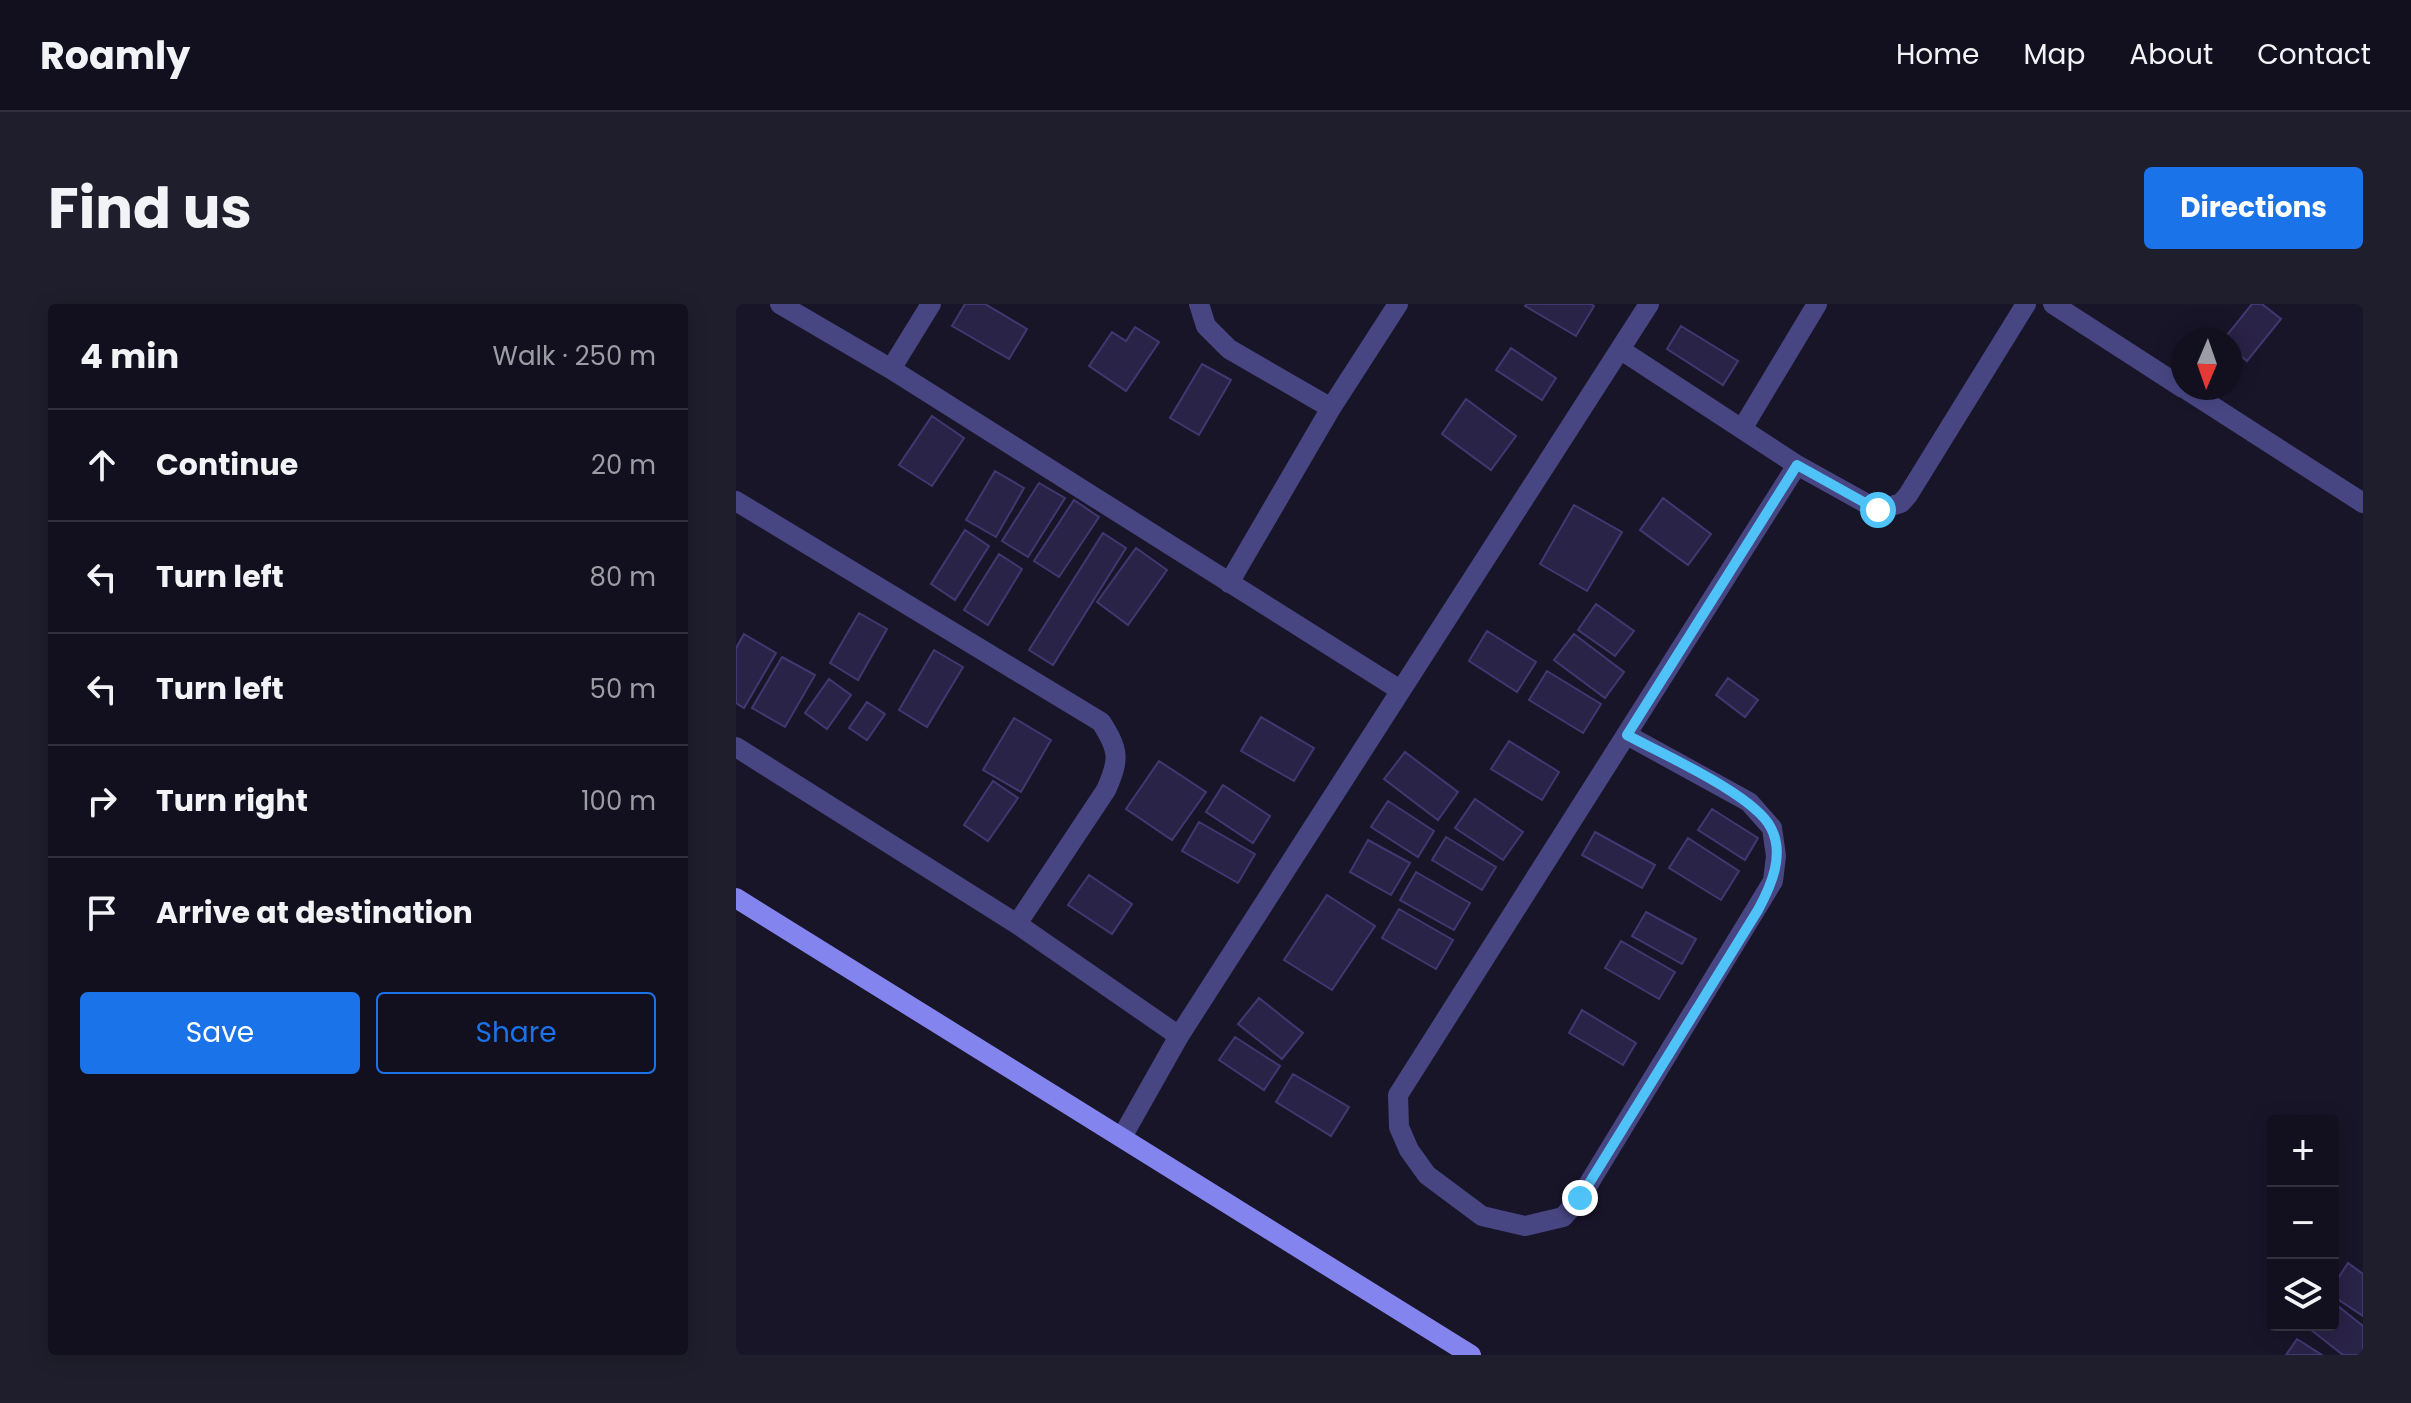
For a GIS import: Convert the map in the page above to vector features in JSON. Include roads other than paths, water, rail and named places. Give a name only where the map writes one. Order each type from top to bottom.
[{"type":"main road","points":[[736,898],[1471,1355]]},
{"type":"street","points":[[780,304],[891,369],[1400,690]]},
{"type":"street","points":[[891,369],[931,304]]},
{"type":"street","points":[[1199,304],[1206,326],[1229,349],[1331,408]]},
{"type":"street","points":[[1229,583],[1331,408],[1398,304]]},
{"type":"street","points":[[1122,1137],[1179,1036],[1649,304]]},
{"type":"street","points":[[1742,429],[1817,304]]},
{"type":"street","points":[[1621,350],[1797,465],[1878,510],[1901,503],[2026,304]]},
{"type":"street","points":[[2053,304],[2171,380]]},
{"type":"street","points":[[2202,400],[2363,503]]},
{"type":"street","points":[[1627,735],[1749,802],[1772,828],[1776,856],[1773,881],[1580,1198],[1563,1217],[1525,1226],[1482,1216],[1427,1175],[1409,1150],[1399,1127],[1398,1095],[1797,465]]},
{"type":"street","points":[[736,501],[1101,722],[1115,743],[1116,766],[1106,790],[1017,924]]},
{"type":"street","points":[[736,747],[1017,924],[1179,1036]]}]
